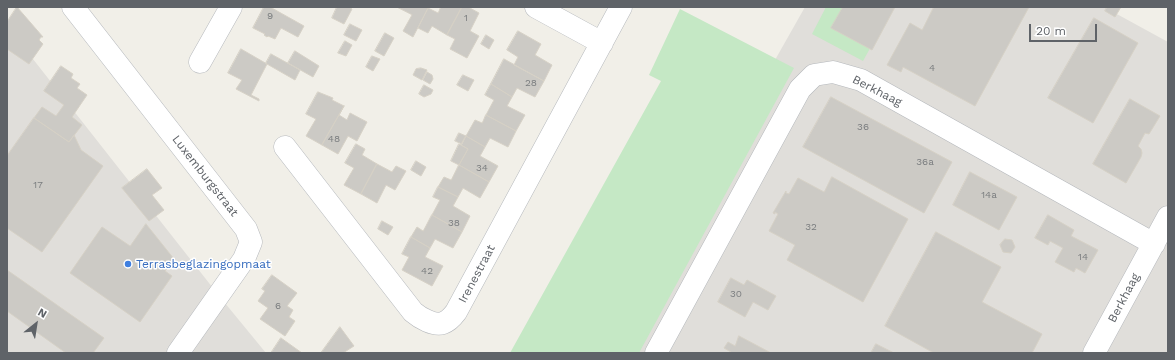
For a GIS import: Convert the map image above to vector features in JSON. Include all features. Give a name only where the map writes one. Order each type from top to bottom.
[{"type":"street","name":"Luxemburgstraat","points":[[73,7],[246,229],[251,242],[244,259],[178,353]]},
{"type":"street","points":[[200,62],[231,7]]},
{"type":"street","points":[[536,7],[602,43]]},
{"type":"street","name":"Irenestraat","points":[[286,147],[413,312],[427,321],[442,324],[456,312],[621,7]]},
{"type":"street","name":"Berkhaag","points":[[656,353],[800,90],[814,75],[833,72],[861,80],[1154,244]]},
{"type":"street","name":"Berkhaag","points":[[1094,353],[1168,217]]},
{"type":"shaded area","points":[[805,7],[1104,7],[1168,42],[1168,353],[609,353]]},
{"type":"shaded area","points":[[7,26],[220,297],[266,353],[7,353]]},
{"type":"green space","points":[[826,7],[893,7],[863,61],[812,34]]},
{"type":"green space","points":[[680,9],[794,68],[639,353],[510,353],[661,81],[649,75]]},
{"type":"building","points":[[17,7],[43,37],[39,40],[43,44],[29,64],[7,49],[7,22]]},
{"type":"building","points":[[264,7],[270,7],[304,26],[298,37],[281,28],[275,39],[268,36],[267,37],[264,35],[265,34],[253,28]]},
{"type":"building","points":[[337,7],[349,7],[352,9],[344,24],[332,18]]},
{"type":"building","points":[[397,7],[428,8],[413,37],[403,31],[412,15]]},
{"type":"building","points":[[441,7],[462,7],[447,35],[432,26],[428,33],[418,28],[428,8],[438,13]]},
{"type":"building","points":[[462,7],[468,7],[479,13],[470,31],[479,36],[467,58],[450,49],[455,39],[447,35]]},
{"type":"building","points":[[843,7],[895,7],[872,50],[831,28]]},
{"type":"building","points":[[934,7],[1029,7],[975,106],[903,67],[901,72],[887,65],[910,23],[922,30]]},
{"type":"building","points":[[1107,7],[1121,7],[1115,17],[1105,11]]},
{"type":"building","points":[[1094,18],[1138,43],[1093,123],[1048,98]]},
{"type":"building","points":[[350,24],[362,30],[356,41],[344,35]]},
{"type":"building","points":[[518,31],[541,44],[535,55],[552,65],[544,81],[514,65],[518,57],[507,50]]},
{"type":"building","points":[[385,33],[394,38],[384,56],[375,51]]},
{"type":"building","points":[[486,35],[494,40],[489,49],[481,44]]},
{"type":"building","points":[[345,41],[352,45],[346,56],[338,53]]},
{"type":"building","points":[[241,49],[267,64],[251,95],[259,99],[259,101],[236,89],[242,80],[228,73]]},
{"type":"building","points":[[295,51],[319,66],[313,77],[288,63]]},
{"type":"building","points":[[271,54],[300,70],[295,80],[266,63]]},
{"type":"building","points":[[372,56],[380,59],[373,71],[366,67]]},
{"type":"building","points":[[504,59],[544,81],[535,97],[517,88],[512,97],[491,84]]},
{"type":"building","points":[[61,66],[73,74],[71,78],[80,84],[77,88],[87,95],[72,117],[82,125],[69,142],[34,118],[42,107],[56,116],[64,105],[44,91]]},
{"type":"building","points":[[421,68],[427,70],[422,80],[413,75],[416,69]]},
{"type":"building","points":[[427,72],[432,75],[433,79],[430,84],[423,80]]},
{"type":"building","points":[[463,75],[474,80],[468,91],[457,85]]},
{"type":"building","points":[[491,84],[512,97],[507,106],[525,115],[516,131],[486,115],[494,100],[485,95]]},
{"type":"building","points":[[424,85],[433,90],[431,94],[424,97],[419,94]]},
{"type":"building","points":[[318,92],[333,98],[332,100],[344,106],[322,145],[306,136],[316,119],[306,114]]},
{"type":"building","points":[[831,97],[952,162],[924,213],[803,147]]},
{"type":"building","points":[[1130,99],[1160,116],[1149,134],[1145,133],[1138,146],[1141,149],[1141,157],[1126,183],[1093,164]]},
{"type":"building","points":[[344,106],[339,115],[347,120],[350,113],[367,122],[357,141],[348,136],[338,154],[322,145]]},
{"type":"building","points":[[486,115],[516,131],[508,147],[490,138],[485,147],[466,136],[475,120],[482,123]]},
{"type":"building","points":[[34,118],[69,142],[74,135],[81,150],[103,166],[42,252],[7,228],[7,156]]},
{"type":"building","points":[[459,133],[466,136],[462,144],[455,141]]},
{"type":"building","points":[[466,136],[485,147],[480,156],[498,166],[489,182],[459,165],[468,149],[461,145]]},
{"type":"building","points":[[356,144],[365,149],[362,155],[377,164],[361,194],[344,185],[354,168],[345,163]]},
{"type":"building","points":[[459,144],[468,149],[459,165],[451,161]]},
{"type":"building","points":[[416,161],[426,167],[421,176],[411,170]]},
{"type":"building","points":[[377,164],[392,172],[396,166],[406,171],[395,190],[386,185],[377,203],[361,194]]},
{"type":"building","points":[[459,165],[489,182],[480,198],[463,188],[458,197],[438,187],[444,177],[451,180]]},
{"type":"building","points":[[147,169],[162,188],[152,195],[164,210],[149,221],[122,188]]},
{"type":"building","points":[[970,172],[1017,197],[999,230],[953,205]]},
{"type":"building","points":[[832,177],[908,219],[863,302],[787,260],[795,245],[769,231],[778,214],[775,212],[775,214],[773,213],[786,191],[786,193],[789,194],[798,178],[824,192]]},
{"type":"building","points":[[438,187],[458,197],[453,206],[470,216],[462,232],[432,215],[440,200],[433,197]]},
{"type":"building","points":[[432,215],[462,232],[453,248],[435,239],[430,248],[411,237],[417,227],[423,231]]},
{"type":"building","points":[[1048,215],[1074,230],[1071,236],[1098,250],[1085,273],[1076,268],[1074,272],[1055,262],[1063,248],[1050,241],[1048,245],[1035,238]]},
{"type":"building","points":[[382,221],[393,227],[388,235],[378,229]]},
{"type":"building","points":[[146,224],[174,259],[165,271],[172,276],[140,322],[70,273],[102,227],[130,246]]},
{"type":"building","points":[[936,232],[1001,267],[982,302],[1042,334],[1032,353],[934,353],[885,326]]},
{"type":"building","points":[[411,237],[430,248],[425,257],[443,266],[432,286],[402,270],[409,257],[402,254]]},
{"type":"building","points":[[1005,239],[1012,240],[1015,247],[1011,253],[1003,252],[1000,245]]},
{"type":"building","points":[[7,270],[104,338],[93,353],[66,353],[7,311]]},
{"type":"building","points":[[272,275],[297,293],[287,306],[293,310],[289,317],[295,321],[285,336],[260,319],[268,308],[258,301],[265,291],[262,289]]},
{"type":"building","points":[[731,278],[744,285],[747,280],[776,296],[768,310],[753,302],[745,317],[718,302]]},
{"type":"building","points":[[340,327],[354,346],[343,353],[321,353]]},
{"type":"building","points":[[739,336],[771,353],[731,353],[724,348],[728,342],[735,346]]},
{"type":"building","points":[[281,338],[302,353],[271,353]]},
{"type":"building","points":[[876,344],[894,353],[871,353]]},
{"type":"place","name":"Terrasbeglazingopmaat","points":[[128,264]]}]
